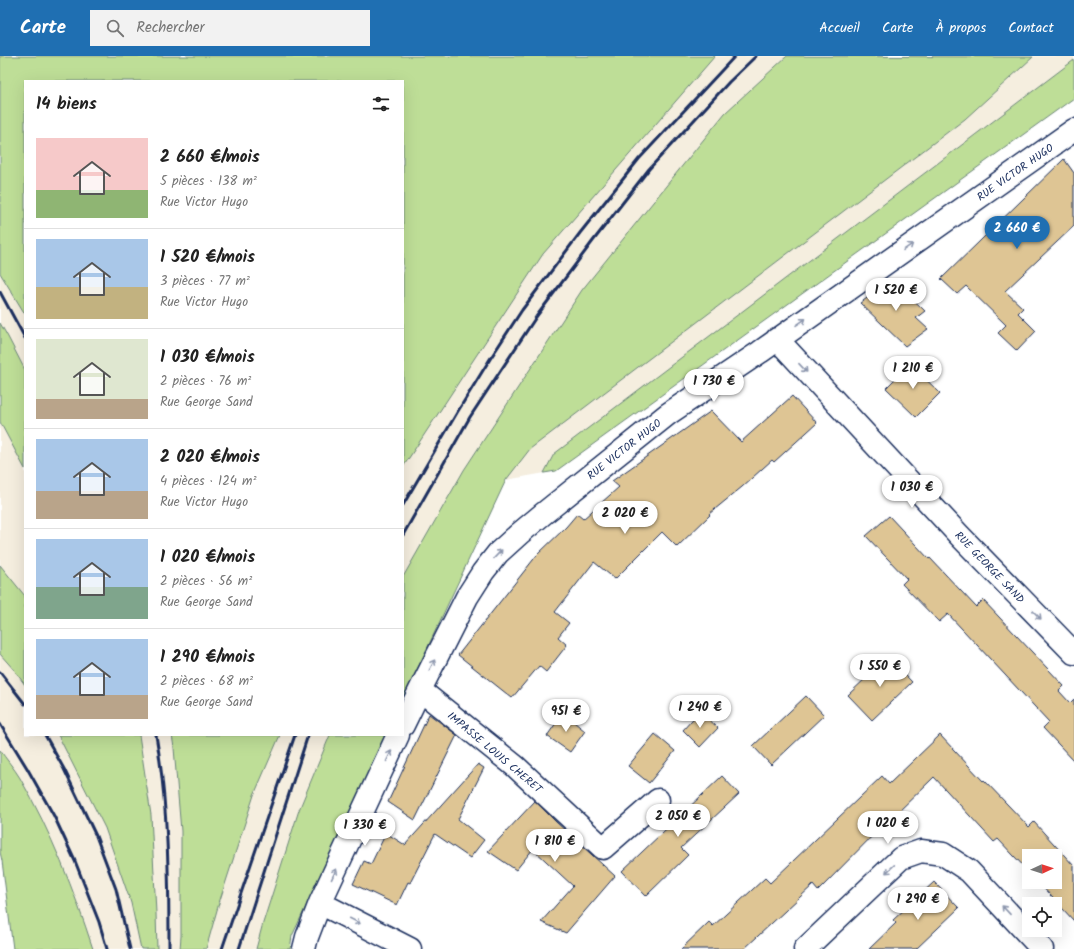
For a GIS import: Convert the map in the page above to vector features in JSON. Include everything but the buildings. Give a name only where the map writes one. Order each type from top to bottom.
[{"type":"street","name":"RUE VICTOR HUGO","points":[[404,723],[467,597],[482,572],[498,553],[519,534],[668,414],[1074,130]]},
{"type":"street","name":"RUE GEORGE SAND","points":[[777,339],[960,536],[1074,653]]},
{"type":"street","name":"IMPASSE LOUIS CHERET","points":[[420,690],[515,766],[603,848],[658,800]]},
{"type":"street","points":[[304,949],[320,903],[398,736]]},
{"type":"street","points":[[805,949],[901,858],[920,851],[943,854],[969,871],[1042,949]]},
{"type":"street","points":[[320,903],[410,949]]},
{"type":"shaded area","points":[[0,56],[1074,56],[1074,98],[556,471],[506,480],[404,698],[404,80],[24,80],[24,736],[387,736],[292,936],[290,949],[13,949],[0,852]]},
{"type":"green space","points":[[0,56],[715,56],[543,254],[404,465],[404,80],[24,80],[24,312],[0,273]]},
{"type":"green space","points":[[787,56],[1033,57],[965,119],[530,449],[506,480],[404,698],[404,575],[464,470],[582,290],[725,113]]},
{"type":"green space","points":[[1074,60],[1074,98],[556,471],[544,473],[554,454]]},
{"type":"green space","points":[[0,323],[24,368],[24,467],[0,422]]},
{"type":"green space","points":[[0,565],[24,595],[24,684],[0,654]]},
{"type":"green space","points":[[59,736],[139,736],[151,815],[157,949],[141,949],[131,903],[105,828]]},
{"type":"green space","points":[[172,736],[280,736],[254,795],[219,903],[206,949],[180,949],[181,831]]},
{"type":"green space","points":[[330,736],[387,736],[292,936],[290,949],[256,949],[263,923],[299,810]]},
{"type":"green space","points":[[0,750],[20,778],[52,840],[70,883],[93,949],[13,949],[0,852]]},
{"type":"railway","points":[[404,503],[458,411],[522,310],[580,233],[639,159],[735,56]]},
{"type":"railway","points":[[404,533],[470,417],[536,317],[649,169],[729,82],[756,56]]},
{"type":"railway","points":[[0,292],[24,336]]},
{"type":"railway","points":[[0,672],[24,703]]},
{"type":"railway","points":[[0,724],[54,816],[75,861],[99,922],[107,949]]},
{"type":"railway","points":[[46,736],[64,769],[96,836],[116,889],[130,949]]},
{"type":"railway","points":[[156,736],[165,815],[168,869],[169,949]]},
{"type":"railway","points":[[222,949],[295,736]]},
{"type":"railway","points":[[239,949],[308,736]]}]
